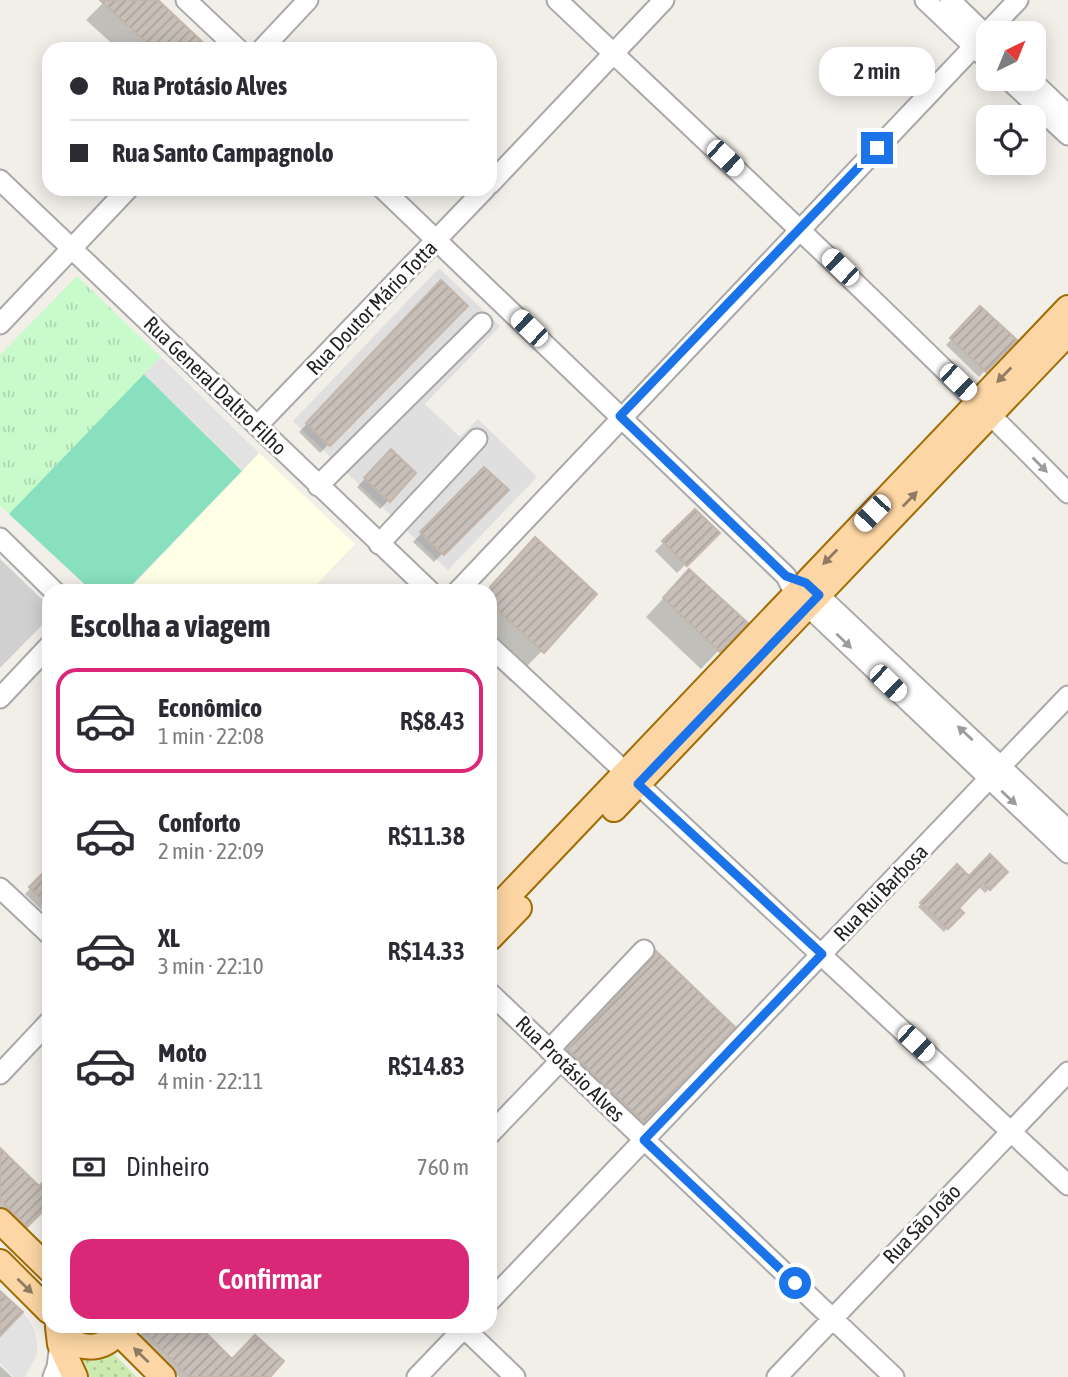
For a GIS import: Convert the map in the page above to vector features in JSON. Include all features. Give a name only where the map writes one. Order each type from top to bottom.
[{"type":"main road","points":[[985,408],[1068,308]]},
{"type":"main road","points":[[497,930],[803,591],[985,408],[1068,333]]},
{"type":"main road","points":[[497,908],[632,778]]},
{"type":"main road","points":[[0,1221],[42,1262]]},
{"type":"main road","points":[[0,1262],[42,1304]]},
{"type":"main road","points":[[59,1333],[75,1377]]},
{"type":"main road","points":[[60,1333],[69,1341],[88,1348],[107,1343],[116,1333]]},
{"type":"main road","points":[[123,1333],[163,1377]]},
{"type":"street","points":[[186,0],[231,42]]},
{"type":"street","points":[[269,42],[308,0]]},
{"type":"street","points":[[557,0],[800,229],[985,408],[1068,493]]},
{"type":"street","points":[[497,177],[664,0]]},
{"type":"street","points":[[925,0],[976,36]]},
{"type":"street","points":[[950,0],[976,32]]},
{"type":"street","points":[[999,21],[1018,0]]},
{"type":"street","points":[[464,584],[620,416],[976,46]]},
{"type":"street","points":[[1023,91],[1068,128]]},
{"type":"street","points":[[1039,91],[1068,128]]},
{"type":"street","name":"Rua General Daltro Filho","points":[[0,180],[422,584]]},
{"type":"street","points":[[0,324],[121,196]]},
{"type":"street","points":[[390,196],[995,773],[1068,853]]},
{"type":"street","name":"Rua Doutor Mário Totta","points":[[257,426],[479,196]]},
{"type":"street","points":[[318,486],[482,323]]},
{"type":"street","points":[[379,544],[477,439]]},
{"type":"street","points":[[0,538],[47,584]]},
{"type":"street","points":[[0,698],[42,653]]},
{"type":"street","points":[[497,653],[1068,1185]]},
{"type":"street","name":"Rua Rui Barbosa","points":[[497,1294],[1068,696]]},
{"type":"street","points":[[995,773],[1068,830]]},
{"type":"street","points":[[0,888],[42,927]]},
{"type":"street","points":[[497,1126],[645,950]]},
{"type":"street","name":"Rua Protásio Alves","points":[[497,1000],[894,1377]]},
{"type":"street","points":[[0,1074],[42,1029]]},
{"type":"street","name":"Rua São João","points":[[776,1377],[1068,1072]]},
{"type":"street","points":[[53,1377],[57,1367],[59,1333]]},
{"type":"street","points":[[417,1377],[458,1333]]},
{"type":"street","points":[[470,1333],[515,1377]]},
{"type":"shaded area","points":[[439,268],[500,326],[425,404],[460,437],[478,419],[537,477],[448,570],[293,421]]},
{"type":"shaded area","points":[[161,357],[259,453],[242,471],[144,374]]},
{"type":"shaded area","points":[[259,453],[355,544],[317,584],[135,584]]},
{"type":"shaded area","points":[[0,559],[42,599],[42,625],[0,668]]},
{"type":"shaded area","points":[[23,1312],[34,1329],[37,1354],[25,1377],[14,1377],[0,1363],[0,1336]]},
{"type":"green space","points":[[77,276],[161,357],[9,514],[0,505],[0,355]]},
{"type":"green space","points":[[144,374],[242,471],[133,584],[84,584],[9,514]]},
{"type":"green space","points":[[113,1353],[137,1377],[85,1377],[74,1356],[92,1361]]},
{"type":"building","points":[[100,0],[158,0],[203,42],[145,42]]},
{"type":"building","points":[[441,280],[468,306],[330,446],[306,423]]},
{"type":"building","points":[[980,306],[1017,340],[986,372],[950,338]]},
{"type":"building","points":[[391,449],[416,473],[390,502],[364,478]]},
{"type":"building","points":[[484,467],[509,490],[444,555],[420,532]]},
{"type":"building","points":[[695,509],[720,533],[687,566],[662,541]]},
{"type":"building","points":[[535,537],[597,594],[544,653],[497,609],[497,584],[493,584]]},
{"type":"building","points":[[689,569],[748,623],[720,652],[663,598]]},
{"type":"building","points":[[990,854],[1008,872],[990,890],[983,883],[959,908],[964,913],[948,929],[920,903],[957,864],[969,876]]},
{"type":"building","points":[[42,874],[42,899],[29,887]]},
{"type":"building","points":[[656,951],[735,1027],[644,1122],[567,1049],[653,958]]},
{"type":"building","points":[[0,1148],[39,1186],[42,1183],[42,1212],[27,1227],[0,1200]]},
{"type":"building","points":[[0,1291],[23,1312],[0,1336]]},
{"type":"building","points":[[145,1333],[206,1333],[232,1359],[255,1335],[284,1361],[270,1377],[189,1377]]},
{"type":"route","points":[[795,1283],[644,1140],[822,954],[638,784],[819,595],[806,583],[786,576],[620,416],[877,148]]}]
